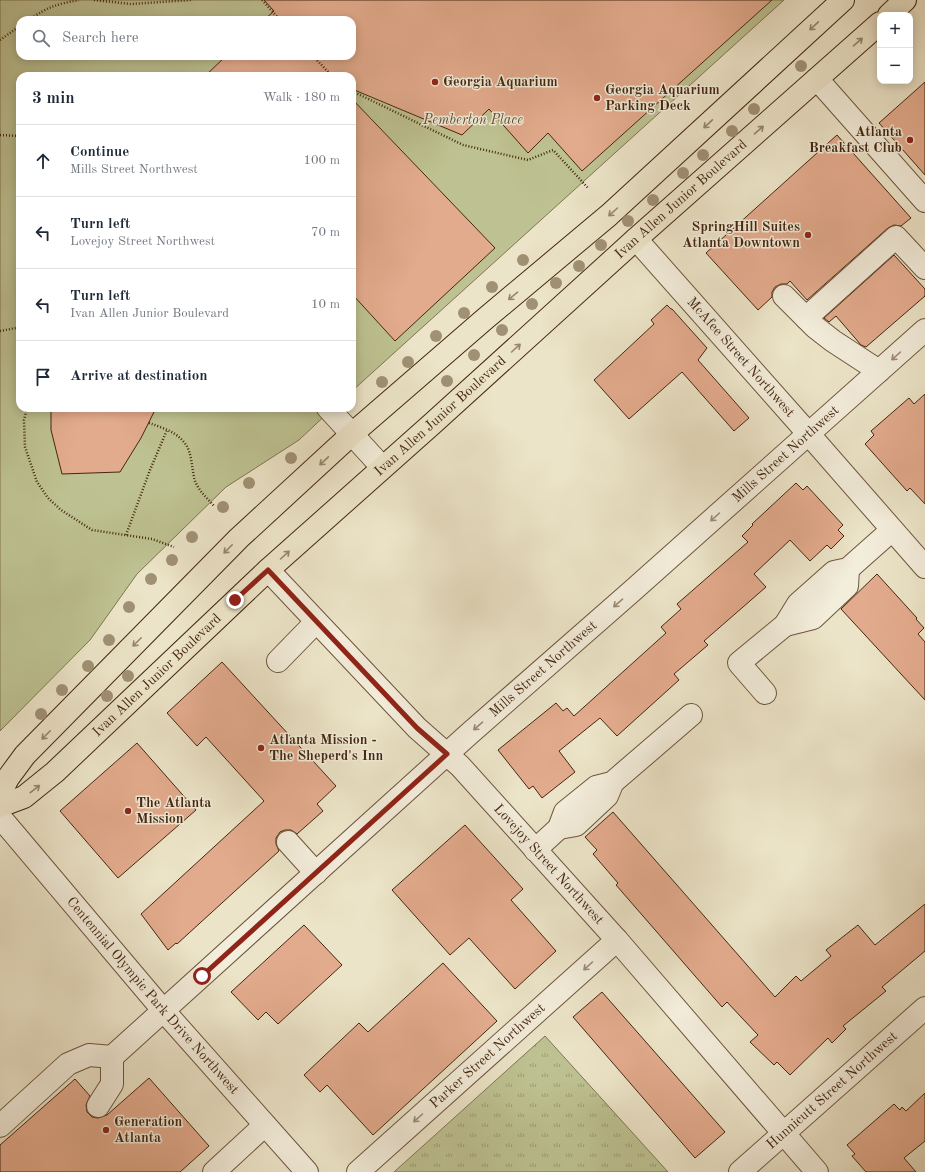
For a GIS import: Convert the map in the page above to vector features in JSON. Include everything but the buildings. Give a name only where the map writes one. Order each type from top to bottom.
[{"type":"main road","points":[[0,793],[8,778],[31,750],[239,538],[352,434],[486,318],[609,215],[843,0]]},
{"type":"main road","points":[[892,12],[905,0]]},
{"type":"main road","name":"Ivan Allen Junior Boulevard","points":[[0,806],[24,797],[56,772],[268,570],[432,424],[636,238],[877,26]]},
{"type":"street","points":[[817,79],[925,200]]},
{"type":"street","points":[[806,318],[896,237],[925,268]]},
{"type":"street","name":"McAfee Street Northwest","points":[[636,238],[925,567]]},
{"type":"street","points":[[784,296],[806,318],[833,341],[879,371]]},
{"type":"street","name":"Mills Street Northwest","points":[[112,1057],[447,754],[925,330]]},
{"type":"street","points":[[332,412],[382,467]]},
{"type":"street","points":[[765,693],[740,663],[785,625],[798,604],[834,572],[848,569],[892,530]]},
{"type":"street","name":"Lovejoy Street Northwest","points":[[268,570],[417,728],[460,766],[617,940],[817,1172]]},
{"type":"street","points":[[278,661],[316,622]]},
{"type":"street","points":[[536,850],[559,828],[565,812],[596,787],[612,783],[691,715]]},
{"type":"street","name":"Centennial Olympic Park Drive Northwest","points":[[0,818],[163,1010],[307,1172]]},
{"type":"street","points":[[288,842],[316,873]]},
{"type":"street","name":"Parker Street Northwest","points":[[358,1172],[617,940]]},
{"type":"street","name":"Hunnicutt Street Northwest","points":[[740,1172],[782,1133],[925,1008]]},
{"type":"street","points":[[0,1126],[68,1064],[89,1055],[112,1057],[112,1084],[98,1106]]},
{"type":"street","points":[[214,1172],[265,1124]]},
{"type":"path","points":[[34,16],[44,9],[62,3],[79,0]]},
{"type":"path","points":[[94,0],[131,4],[191,0]]},
{"type":"path","points":[[262,0],[276,16]]},
{"type":"path","points":[[0,40],[16,29]]},
{"type":"path","points":[[317,60],[328,72]]},
{"type":"path","points":[[356,93],[463,145],[528,160],[553,150],[588,188]]},
{"type":"path","points":[[0,135],[16,136]]},
{"type":"path","points":[[0,330],[16,328]]},
{"type":"path","points":[[26,412],[24,420],[25,447],[37,482],[48,498],[61,510],[92,530],[152,539],[174,547]]},
{"type":"path","points":[[149,423],[167,430],[183,440],[189,451],[193,473],[199,489],[214,506]]},
{"type":"path","points":[[126,535],[150,470],[167,430]]},
{"type":"green space","name":"Pemberton Place","points":[[0,0],[784,0],[356,387],[356,72],[16,72],[16,412],[329,412],[299,440],[226,487],[137,574],[90,640],[0,731]]},
{"type":"green space","points":[[545,1036],[668,1172],[394,1172]]},
{"type":"place","name":"Georgia Aquarium","points":[[435,82]]},
{"type":"place","name":"Georgia Aquarium Parking Deck","points":[[597,98]]},
{"type":"place","name":"Atlanta Breakfast Club","points":[[910,140]]},
{"type":"place","name":"SpringHill Suites Atlanta Downtown","points":[[808,235]]},
{"type":"place","name":"Atlanta Mission - The Sheperd's Inn","points":[[261,748]]},
{"type":"place","name":"The Atlanta Mission","points":[[128,811]]},
{"type":"place","name":"Generation Atlanta","points":[[106,1130]]},
{"type":"route","points":[[202,976],[447,754],[417,728],[268,570],[235,600]]}]
